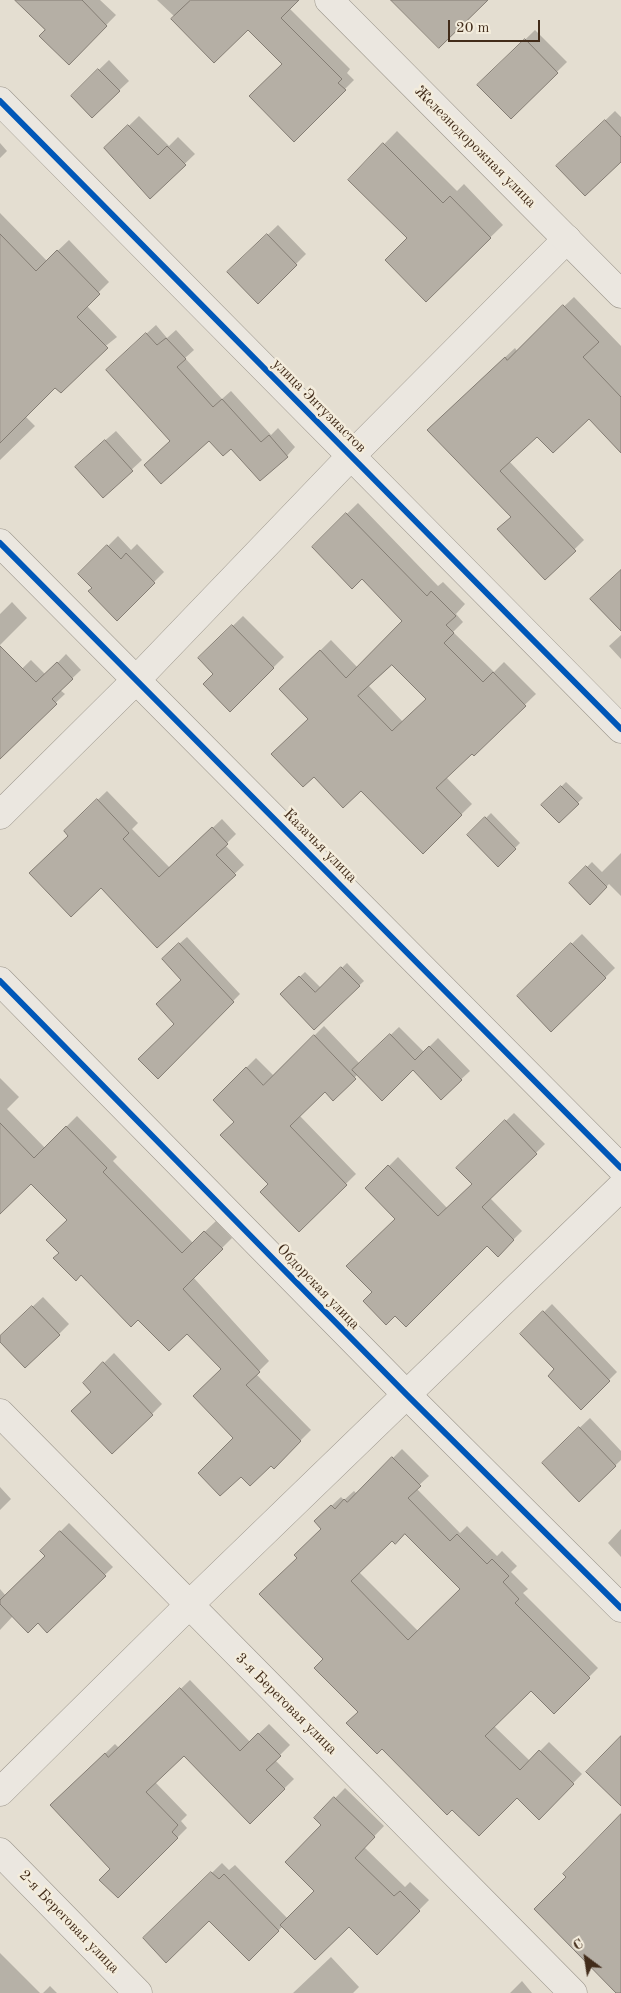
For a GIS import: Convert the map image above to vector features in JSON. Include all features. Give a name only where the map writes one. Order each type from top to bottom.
[{"type":"street","name":"Железнодорожная улица","points":[[329,0],[621,294]]},
{"type":"street","name":"улица Энтузиастов","points":[[0,100],[621,729]]},
{"type":"street","points":[[0,814],[137,679],[351,456],[566,239]]},
{"type":"street","name":"Казачья улица","points":[[0,543],[621,1168]]},
{"type":"street","name":"Обдорская улица","points":[[0,981],[407,1395],[621,1608]]},
{"type":"street","points":[[0,1792],[188,1606],[621,1187]]},
{"type":"street","name":"3-я Береговая улица","points":[[0,1413],[188,1606],[573,1993]]},
{"type":"street","name":"2-я Береговая улица","points":[[0,1852],[138,1993]]},
{"type":"building","points":[[15,0],[82,0],[107,26],[69,65],[39,36],[45,30]]},
{"type":"building","points":[[191,0],[299,0],[281,18],[342,79],[338,83],[346,90],[294,142],[249,96],[282,64],[248,30],[214,63],[171,19]]},
{"type":"building","points":[[391,0],[488,0],[439,48]]},
{"type":"building","points":[[525,39],[558,73],[511,119],[477,85]]},
{"type":"building","points":[[98,69],[120,91],[92,118],[71,96]]},
{"type":"building","points":[[605,120],[621,137],[621,162],[585,196],[556,166]]},
{"type":"building","points":[[128,125],[158,155],[167,146],[186,165],[150,199],[104,148]]},
{"type":"building","points":[[383,143],[443,203],[450,196],[491,238],[426,302],[385,260],[407,238],[348,180]]},
{"type":"building","points":[[0,234],[36,271],[57,250],[100,294],[77,317],[108,348],[61,393],[55,388],[0,443]]},
{"type":"building","points":[[267,234],[297,265],[258,304],[227,272]]},
{"type":"building","points":[[563,305],[599,342],[583,357],[621,397],[621,453],[589,419],[553,453],[537,437],[500,471],[576,551],[545,580],[497,529],[511,517],[427,430],[505,357],[507,360]]},
{"type":"building","points":[[146,333],[157,345],[166,338],[186,359],[177,367],[213,407],[222,399],[261,442],[269,435],[288,457],[260,481],[231,449],[223,456],[209,441],[161,484],[144,465],[170,441],[106,370]]},
{"type":"building","points":[[105,440],[133,471],[103,498],[75,467]]},
{"type":"building","points":[[346,513],[427,596],[431,591],[456,616],[446,625],[454,633],[444,643],[483,682],[493,672],[526,706],[474,756],[472,754],[436,788],[462,815],[423,854],[361,791],[343,808],[314,777],[303,787],[271,754],[308,719],[279,689],[320,650],[346,678],[402,621],[362,579],[352,589],[312,547]],"holes":[[[392,665],[426,699],[392,731],[358,696]]]},
{"type":"building","points":[[107,545],[121,559],[126,553],[155,583],[117,621],[88,591],[92,588],[78,574]]},
{"type":"building","points":[[621,570],[621,631],[590,599]]},
{"type":"building","points":[[232,625],[274,668],[230,712],[203,684],[213,674],[198,658]]},
{"type":"building","points":[[0,646],[36,682],[57,662],[73,679],[52,699],[57,704],[0,759]]},
{"type":"building","points":[[561,786],[579,804],[559,823],[541,805]]},
{"type":"building","points":[[97,799],[129,833],[123,839],[159,877],[212,827],[228,844],[216,855],[236,875],[157,948],[101,888],[71,917],[29,873],[68,836],[64,831]]},
{"type":"building","points":[[485,817],[516,849],[498,867],[467,835]]},
{"type":"building","points":[[586,866],[607,887],[590,905],[569,883]]},
{"type":"building","points":[[179,943],[234,1002],[158,1079],[138,1059],[174,1024],[156,1004],[181,980],[162,959]]},
{"type":"building","points":[[571,943],[606,978],[551,1032],[517,996]]},
{"type":"building","points":[[341,967],[360,986],[314,1030],[280,994],[299,976],[315,992]]},
{"type":"building","points":[[390,1034],[415,1060],[429,1046],[462,1080],[441,1100],[413,1070],[382,1101],[352,1070]]},
{"type":"building","points":[[314,1035],[356,1079],[333,1101],[325,1092],[290,1126],[347,1185],[299,1232],[260,1192],[268,1184],[220,1135],[234,1122],[213,1100],[246,1067],[263,1085]]},
{"type":"building","points":[[505,1120],[537,1154],[482,1207],[514,1240],[498,1257],[487,1246],[406,1327],[395,1316],[386,1325],[363,1301],[372,1292],[346,1266],[395,1219],[365,1188],[388,1165],[438,1216],[472,1184],[456,1168]]},
{"type":"building","points":[[0,1123],[34,1158],[66,1126],[107,1168],[103,1172],[182,1253],[204,1231],[223,1249],[183,1289],[260,1372],[246,1385],[301,1441],[274,1469],[271,1466],[250,1486],[241,1477],[220,1496],[198,1473],[233,1438],[193,1396],[221,1369],[187,1334],[169,1351],[138,1320],[131,1327],[81,1275],[76,1281],[53,1258],[59,1253],[46,1240],[67,1220],[31,1184],[0,1214]]},
{"type":"building","points":[[32,1306],[60,1335],[25,1368],[0,1342],[0,1336]]},
{"type":"building","points":[[543,1311],[610,1381],[581,1410],[548,1376],[554,1369],[520,1334]]},
{"type":"building","points":[[103,1362],[153,1415],[112,1454],[71,1411],[91,1392],[83,1383]]},
{"type":"building","points":[[579,1427],[616,1466],[579,1502],[542,1463]]},
{"type":"building","points":[[392,1457],[421,1486],[408,1498],[450,1541],[457,1534],[487,1564],[492,1559],[509,1576],[503,1582],[519,1599],[515,1603],[590,1678],[554,1714],[531,1691],[485,1736],[520,1770],[539,1750],[574,1784],[539,1820],[517,1798],[479,1836],[452,1810],[447,1815],[382,1749],[377,1754],[346,1723],[358,1712],[314,1668],[323,1659],[259,1594],[297,1558],[294,1555],[321,1529],[314,1521],[331,1505],[335,1509],[344,1499],[347,1502]],"holes":[[[405,1534],[460,1589],[408,1640],[351,1581],[392,1541],[395,1544]]]},
{"type":"building","points":[[60,1531],[106,1576],[47,1633],[38,1623],[28,1633],[0,1604],[0,1600],[45,1556],[40,1551]]},
{"type":"building","points":[[180,1688],[240,1751],[258,1733],[281,1756],[266,1770],[285,1789],[250,1824],[184,1756],[146,1792],[178,1825],[172,1832],[178,1838],[118,1898],[99,1880],[110,1869],[50,1805],[105,1753],[108,1757]]},
{"type":"building","points":[[621,1736],[621,1806],[586,1772]]},
{"type":"building","points":[[334,1797],[375,1837],[355,1858],[394,1896],[400,1891],[420,1911],[377,1955],[349,1927],[315,1960],[280,1925],[314,1891],[285,1862],[321,1825],[314,1818]]},
{"type":"building","points":[[621,1814],[621,1993],[616,1993],[534,1909],[566,1877],[563,1874]]},
{"type":"building","points":[[211,1872],[219,1879],[224,1874],[279,1931],[249,1961],[209,1921],[166,1963],[143,1938]]},
{"type":"cycle path","points":[[0,101],[621,729]]},
{"type":"cycle path","points":[[0,543],[621,1168]]},
{"type":"cycle path","points":[[0,981],[407,1395],[621,1608]]}]
